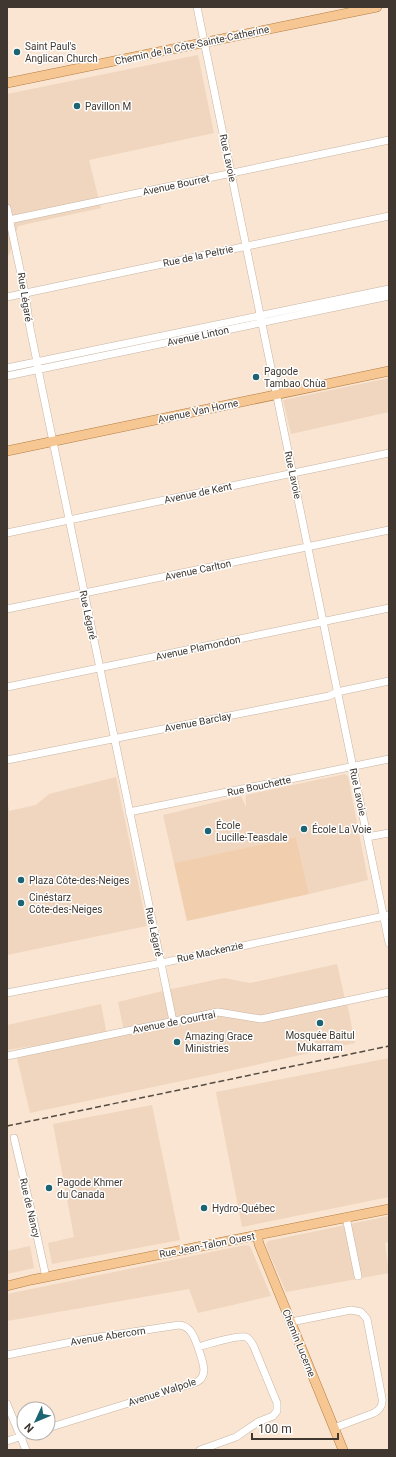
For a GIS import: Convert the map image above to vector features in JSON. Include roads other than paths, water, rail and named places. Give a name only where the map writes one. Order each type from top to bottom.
[{"type":"main road","name":"Chemin de la Côte-Sainte-Catherine","points":[[7,83],[377,7]]},
{"type":"main road","name":"Avenue Van Horne","points":[[7,451],[389,371]]},
{"type":"main road","name":"Rue Jean-Talon Ouest","points":[[7,1286],[389,1209]]},
{"type":"main road","name":"Chemin Lucerne","points":[[256,1235],[343,1450]]},
{"type":"main road","name":"Rue Jean-Talon Ouest","points":[[7,1282],[26,1281]]},
{"type":"street","name":"Rue Lavoie","points":[[197,7],[352,766],[386,916],[389,943]]},
{"type":"street","name":"Avenue Bourret","points":[[10,220],[389,140]]},
{"type":"street","name":"Rue Légaré","points":[[7,208],[25,293],[38,370],[113,738],[173,1021]]},
{"type":"street","name":"Rue de la Peltrie","points":[[7,297],[389,216]]},
{"type":"street","name":"Avenue Linton","points":[[7,376],[389,289]]},
{"type":"street","name":"Avenue Linton","points":[[7,368],[389,296]]},
{"type":"street","name":"Avenue de Kent","points":[[7,533],[389,453]]},
{"type":"street","name":"Avenue Carlton","points":[[7,609],[389,530]]},
{"type":"street","name":"Avenue Plamondon","points":[[7,687],[389,608]]},
{"type":"street","name":"Avenue Barclay","points":[[7,760],[330,696],[337,692],[389,681]]},
{"type":"street","name":"Rue Bouchette","points":[[129,812],[389,758]]},
{"type":"street","points":[[367,837],[389,832]]},
{"type":"street","name":"Rue Mackenzie","points":[[7,993],[386,916]]},
{"type":"street","name":"Avenue de Courtrai","points":[[7,1056],[218,1012],[260,1019],[389,992]]},
{"type":"street","name":"Rue de Nancy","points":[[14,1138],[46,1277]]},
{"type":"street","points":[[346,1217],[358,1276]]},
{"type":"street","points":[[291,1322],[352,1310],[362,1312],[367,1318],[382,1404],[374,1413],[334,1428]]},
{"type":"street","name":"Avenue Abercorn","points":[[7,1355],[86,1339],[179,1325],[185,1326],[190,1330],[198,1347]]},
{"type":"street","points":[[198,1347],[240,1337],[249,1339],[254,1347],[277,1404],[276,1413],[270,1417],[258,1422],[236,1437],[200,1450]]},
{"type":"street","name":"Avenue Walpole","points":[[56,1425],[200,1380],[204,1374],[204,1370],[198,1347]]},
{"type":"street","points":[[7,1404],[16,1427]]},
{"type":"railway","points":[[7,1126],[389,1046]]},
{"type":"place","name":"Saint Paul's Anglican Church","points":[[17,52]]},
{"type":"place","name":"Pavillon M","points":[[77,106]]},
{"type":"place","name":"Pagode Tambao Chùa","points":[[256,377]]},
{"type":"place","name":"École La Voie","points":[[304,829]]},
{"type":"place","name":"École Lucille-Teasdale","points":[[208,831]]},
{"type":"place","name":"Plaza Côte-des-Neiges","points":[[21,880]]},
{"type":"place","name":"Cinéstarz Côte-des-Neiges","points":[[21,903]]},
{"type":"place","name":"Mosquée Baitul Mukarram","points":[[320,1023]]},
{"type":"place","name":"Amazing Grace Ministries","points":[[177,1042]]},
{"type":"place","name":"Pagode Khmer du Canada","points":[[49,1188]]},
{"type":"place","name":"Hydro-Québec","points":[[204,1208]]}]
